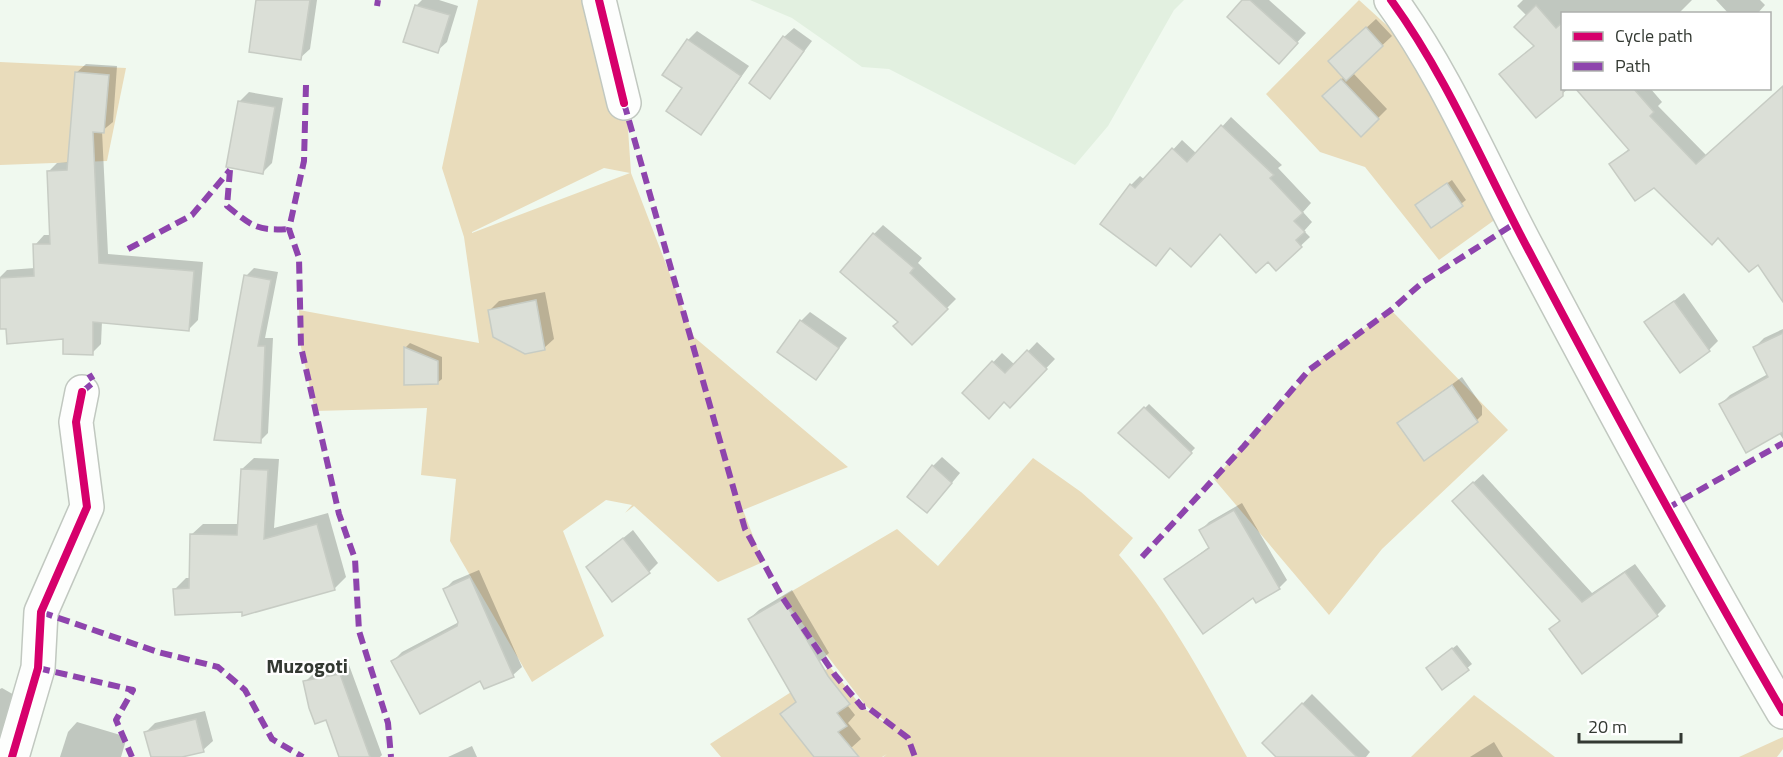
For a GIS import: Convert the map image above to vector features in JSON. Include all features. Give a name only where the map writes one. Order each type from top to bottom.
[{"type":"street","points":[[599,0],[624,102]]},
{"type":"street","points":[[1391,0],[1443,82],[1514,224],[1666,509],[1783,712]]},
{"type":"street","points":[[12,757],[38,669],[41,612],[87,507],[76,422],[82,392]]},
{"type":"shaded area","points":[[478,0],[606,0],[625,85],[631,173],[694,337],[848,467],[743,510],[763,562],[718,582],[634,506],[625,513],[632,505],[606,500],[563,531],[604,636],[532,682],[450,541],[456,479],[421,475],[427,408],[315,411],[301,347],[299,310],[479,343],[464,237],[442,168]],"holes":[[[604,168],[630,173],[472,233]]]},
{"type":"shaded area","points":[[750,0],[1184,0],[1174,10],[1108,126],[1075,165],[889,69],[862,67],[792,18]]},
{"type":"shaded area","points":[[1359,0],[1426,61],[1500,216],[1439,260],[1365,167],[1320,152],[1266,94]]},
{"type":"shaded area","points":[[0,62],[126,68],[107,161],[0,165]]},
{"type":"shaded area","points":[[1391,310],[1508,430],[1382,549],[1329,615],[1214,479],[1322,359]]},
{"type":"shaded area","points":[[1033,458],[1081,492],[1133,538],[1119,555],[1156,602],[1172,627],[1204,678],[1247,757],[883,757],[887,754],[882,757],[721,757],[710,744],[830,667],[862,707],[896,730],[866,706],[782,597],[897,529],[938,566]]},
{"type":"shaded area","points":[[1474,695],[1555,757],[1411,757]]},
{"type":"shaded area","points":[[1783,737],[1783,749],[1777,757],[1739,757]]},
{"type":"building","points":[[256,0],[310,0],[301,60],[249,52]]},
{"type":"building","points":[[1242,0],[1250,0],[1298,43],[1279,64],[1227,17]]},
{"type":"building","points":[[415,5],[450,15],[438,53],[403,42]]},
{"type":"building","points":[[1536,5],[1556,28],[1561,24],[1561,90],[1563,90],[1563,96],[1536,118],[1499,74],[1534,46],[1514,27]]},
{"type":"building","points":[[1366,27],[1383,46],[1346,81],[1328,61]]},
{"type":"building","points":[[783,36],[804,51],[770,99],[749,83]]},
{"type":"building","points":[[687,39],[741,76],[701,135],[666,111],[682,88],[662,75]]},
{"type":"building","points":[[75,72],[109,75],[104,133],[93,132],[99,263],[194,271],[189,331],[93,322],[93,355],[63,354],[63,339],[7,344],[6,329],[0,329],[0,278],[34,276],[33,244],[50,244],[47,171],[67,170]]},
{"type":"building","points":[[1341,79],[1379,119],[1361,137],[1322,96]]},
{"type":"building","points":[[1783,86],[1783,302],[1758,265],[1749,272],[1718,238],[1712,245],[1654,188],[1635,201],[1609,164],[1629,150],[1577,90],[1635,90],[1654,112],[1650,116],[1696,164]]},
{"type":"building","points":[[238,101],[275,107],[263,174],[226,167]]},
{"type":"building","points":[[1221,125],[1274,175],[1270,178],[1303,213],[1294,221],[1305,232],[1296,240],[1302,247],[1276,271],[1268,262],[1256,273],[1220,234],[1191,267],[1170,248],[1156,266],[1100,224],[1130,184],[1135,188],[1172,148],[1187,162]]},
{"type":"building","points":[[1447,183],[1463,206],[1431,228],[1415,205]]},
{"type":"building","points":[[873,233],[914,268],[910,273],[948,309],[912,345],[893,326],[898,322],[840,272]]},
{"type":"building","points":[[244,275],[271,280],[258,346],[265,346],[261,443],[214,440]]},
{"type":"building","points":[[536,300],[545,350],[525,354],[493,337],[488,310]]},
{"type":"building","points":[[1674,301],[1710,351],[1680,373],[1644,322]]},
{"type":"building","points":[[800,320],[839,348],[816,380],[777,352]]},
{"type":"building","points":[[1783,333],[1783,432],[1746,453],[1719,404],[1768,377],[1753,347]]},
{"type":"building","points":[[404,347],[438,361],[438,384],[404,385]]},
{"type":"building","points":[[1027,350],[1047,369],[1010,408],[1004,402],[989,419],[962,393],[992,361],[1005,373]]},
{"type":"building","points":[[1452,385],[1478,422],[1424,461],[1397,423]]},
{"type":"building","points":[[1144,407],[1192,453],[1169,478],[1118,433]]},
{"type":"building","points":[[932,465],[952,483],[927,513],[907,497]]},
{"type":"building","points":[[241,469],[268,470],[264,539],[317,524],[335,590],[242,616],[242,612],[175,615],[173,589],[189,588],[190,534],[237,535]]},
{"type":"building","points":[[1473,482],[1582,602],[1625,572],[1658,616],[1582,674],[1549,629],[1560,621],[1452,501]]},
{"type":"building","points":[[1234,510],[1280,589],[1256,603],[1253,598],[1203,634],[1164,579],[1209,548],[1199,530]]},
{"type":"building","points":[[623,538],[650,573],[612,602],[586,567]]},
{"type":"building","points":[[470,577],[514,677],[484,689],[480,681],[420,714],[391,661],[457,626],[458,622],[443,589]]},
{"type":"building","points":[[783,599],[828,676],[850,704],[837,713],[847,726],[838,732],[859,757],[814,757],[780,714],[796,702],[748,619]]},
{"type":"building","points":[[1452,648],[1469,670],[1442,690],[1426,668]]},
{"type":"building","points":[[340,674],[370,757],[339,757],[326,720],[315,724],[309,708],[303,681]]},
{"type":"building","points":[[1302,703],[1357,757],[1276,757],[1262,743]]},
{"type":"building","points":[[196,719],[204,752],[182,757],[151,757],[144,732]]},
{"type":"marked path","points":[[377,6],[378,0]]},
{"type":"marked path","points":[[306,85],[304,161],[289,229],[299,258],[301,347],[339,514],[355,559],[359,631],[388,723],[391,757]]},
{"type":"marked path","points":[[624,103],[745,529],[782,597],[835,675],[862,707],[866,706],[908,738],[915,757]]},
{"type":"marked path","points":[[230,170],[227,206],[255,226],[289,229]]},
{"type":"marked path","points":[[128,249],[192,215],[230,170]]},
{"type":"marked path","points":[[1142,557],[1244,446],[1309,370],[1391,310],[1423,282],[1514,224]]},
{"type":"marked path","points":[[82,392],[94,382],[89,374]]},
{"type":"marked path","points":[[1666,509],[1783,443]]},
{"type":"marked path","points":[[41,612],[158,652],[218,667],[245,690],[272,739],[303,757]]},
{"type":"marked path","points":[[38,668],[133,690],[116,720],[132,757]]},
{"type":"cycle path","points":[[599,0],[624,103]]},
{"type":"cycle path","points":[[1391,0],[1430,60],[1622,425],[1783,712]]},
{"type":"cycle path","points":[[12,757],[38,668],[41,612],[87,507],[76,422],[82,392]]},
{"type":"district","name":"Muzogoti","points":[[307,666]]}]
